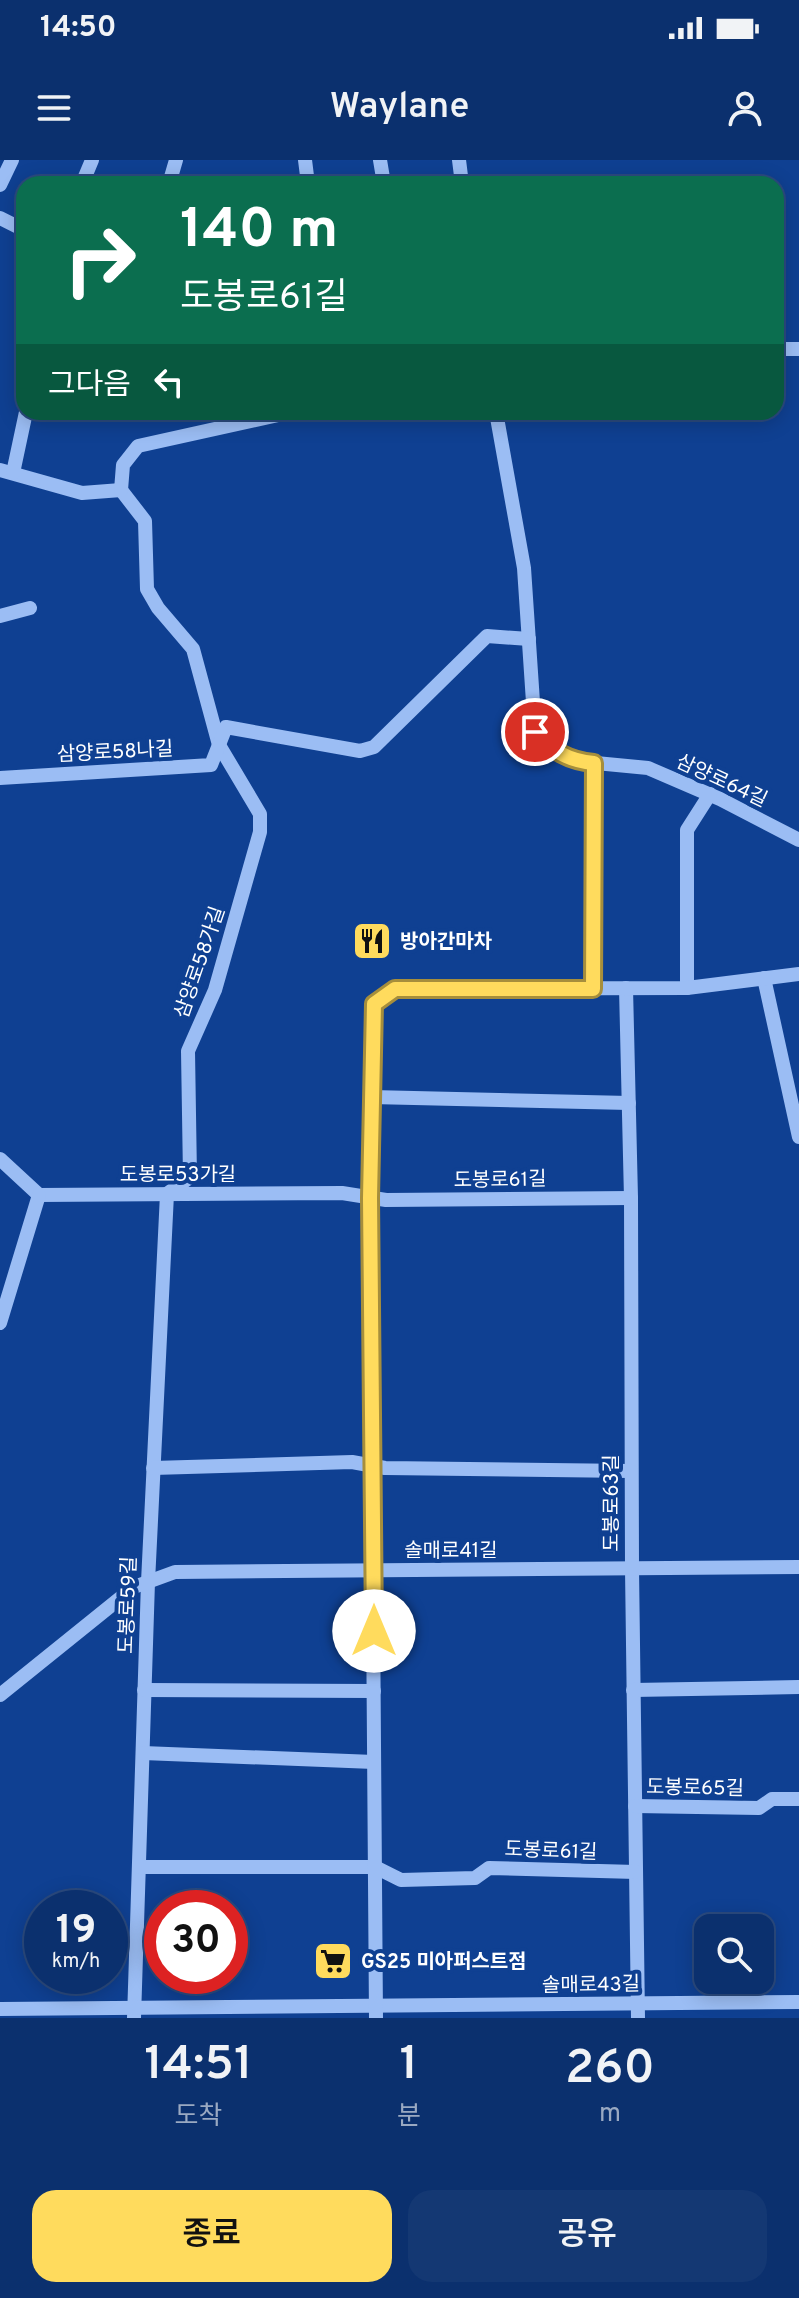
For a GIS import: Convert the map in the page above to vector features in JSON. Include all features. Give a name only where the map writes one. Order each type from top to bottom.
[{"type":"street","points":[[0,185],[12,160]]},
{"type":"street","points":[[23,420],[6,472],[82,493],[121,490],[123,465],[138,446],[244,420]]},
{"type":"street","name":"삼양로64길","points":[[497,420],[524,568],[535,732],[548,746],[575,761],[648,768],[710,794],[799,840]]},
{"type":"street","name":"삼양로58가길","points":[[121,490],[145,521],[147,589],[158,608],[193,649],[219,745],[260,814],[260,832],[215,990],[188,1051],[190,1177],[167,1194]]},
{"type":"street","points":[[0,616],[30,608]]},
{"type":"street","points":[[219,745],[226,727],[360,751],[374,747],[487,636],[529,639]]},
{"type":"street","name":"삼양로58나길","points":[[0,778],[211,765],[219,745]]},
{"type":"street","points":[[593,989],[594,763]]},
{"type":"street","points":[[687,988],[687,830],[710,794]]},
{"type":"street","points":[[376,2012],[370,1198],[374,1004],[395,989],[687,988],[799,974]]},
{"type":"street","points":[[764,978],[799,1137]]},
{"type":"street","name":"도봉로63길","points":[[626,988],[631,1198],[638,2011]]},
{"type":"street","points":[[371,1097],[629,1103]]},
{"type":"street","points":[[0,1159],[39,1195],[0,1323]]},
{"type":"street","name":"도봉로53가길","points":[[39,1195],[342,1193],[370,1198]]},
{"type":"street","name":"도봉로59길","points":[[134,2013],[148,1582],[167,1194]]},
{"type":"street","name":"도봉로61길","points":[[370,1198],[631,1198]]},
{"type":"street","points":[[153,1468],[352,1462],[373,1466],[631,1471]]},
{"type":"street","name":"솔매로41길","points":[[0,1695],[134,1587],[175,1572],[799,1567]]},
{"type":"street","points":[[633,1690],[799,1687]]},
{"type":"street","points":[[144,1690],[374,1691]]},
{"type":"street","points":[[143,1753],[374,1762]]},
{"type":"street","name":"도봉로65길","points":[[635,1806],[759,1808],[772,1799],[799,1799]]},
{"type":"street","name":"도봉로61길","points":[[139,1867],[375,1867],[401,1880],[475,1878],[489,1868],[636,1872]]},
{"type":"street","name":"솔매로43길","points":[[0,2009],[134,2013],[638,2011],[799,2002]]},
{"type":"place","name":"방아간마차","points":[[372,941]]},
{"type":"place","name":"GS25 미아퍼스트점","points":[[333,1961]]},
{"type":"route","points":[[374,1631],[370,1198],[374,1004],[395,989],[593,989],[594,763],[575,761],[548,746],[535,732]]}]
